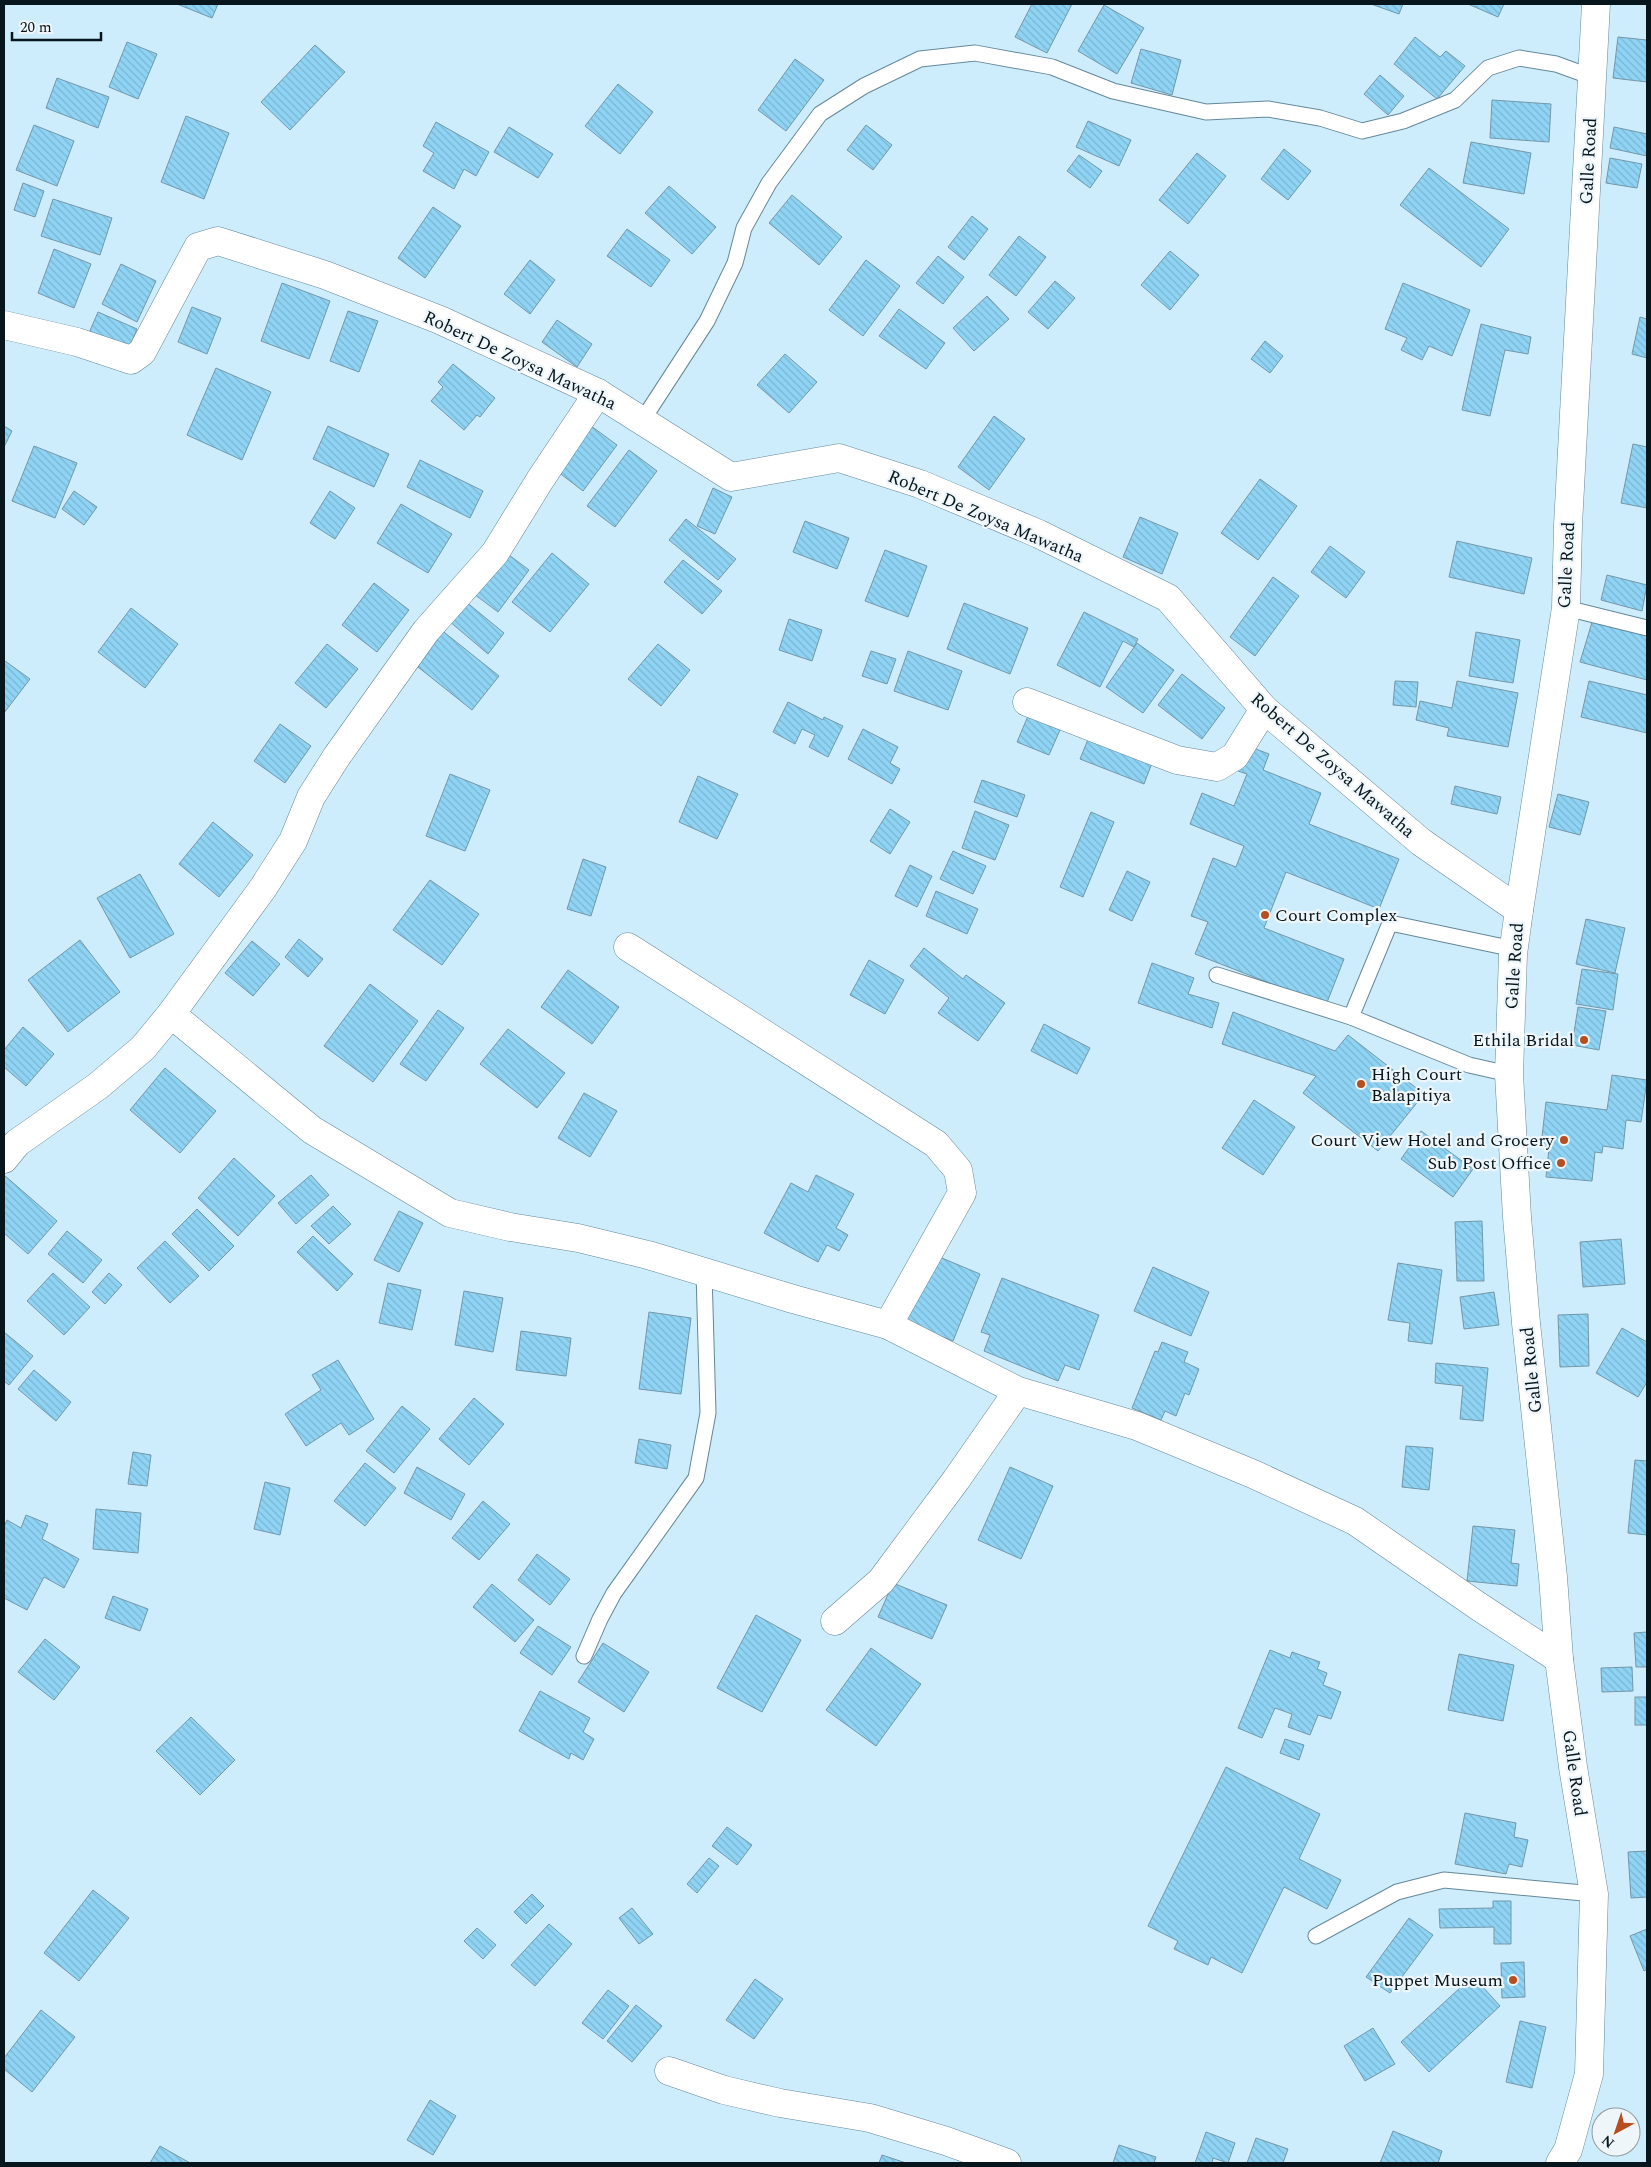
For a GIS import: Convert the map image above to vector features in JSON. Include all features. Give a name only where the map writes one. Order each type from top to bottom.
[{"type":"main road","name":"Galle Road","points":[[1560,2163],[1568,2150],[1589,2074],[1594,1894],[1573,1767],[1559,1659],[1553,1576],[1526,1323],[1509,1074],[1514,949],[1518,910],[1566,608],[1568,525],[1596,4]]},
{"type":"main road","name":"Robert De Zoysa Mawatha","points":[[4,325],[77,342],[131,360],[142,352],[198,247],[218,241],[325,274],[423,313],[598,393],[731,477],[839,458],[920,484],[1039,534],[1168,598],[1264,709],[1421,842],[1518,910]]},
{"type":"main road","points":[[4,1159],[17,1143],[98,1086],[143,1048],[171,1014],[263,888],[293,841],[311,797],[347,741],[426,631],[495,553],[540,480],[598,393]]},
{"type":"main road","points":[[1027,702],[1177,760],[1217,767],[1234,756],[1264,709]]},
{"type":"main road","points":[[628,947],[936,1144],[958,1170],[962,1193],[888,1325]]},
{"type":"main road","points":[[171,1014],[312,1130],[450,1212],[648,1254],[704,1273],[888,1325],[1018,1391],[1137,1426],[1253,1474],[1355,1521],[1559,1659]]},
{"type":"main road","points":[[835,1621],[881,1581],[956,1480],[1018,1391]]},
{"type":"main road","points":[[669,2071],[724,2090],[780,2103],[870,2118],[946,2140],[1007,2163]]},
{"type":"lane","points":[[642,421],[707,321],[735,263],[744,228],[769,183],[820,114],[864,86],[920,59],[975,53],[1052,68],[1113,92],[1206,112],[1268,109],[1320,118],[1362,131],[1403,121],[1455,100],[1488,68],[1519,58],[1556,64],[1592,76]]},
{"type":"lane","points":[[1566,608],[1647,628]]},
{"type":"lane","points":[[1351,1017],[1390,923],[1514,949]]},
{"type":"lane","points":[[1217,974],[1351,1017],[1469,1065],[1509,1074]]},
{"type":"lane","points":[[584,1656],[600,1618],[614,1593],[696,1478],[708,1414],[704,1273]]},
{"type":"lane","points":[[1316,1936],[1397,1892],[1444,1880],[1594,1894]]},
{"type":"building","points":[[177,4],[218,4],[212,18]]},
{"type":"building","points":[[1032,4],[1072,4],[1047,53],[1015,37]]},
{"type":"building","points":[[1371,4],[1403,4],[1399,14]]},
{"type":"building","points":[[1468,4],[1504,4],[1498,17]]},
{"type":"building","points":[[1104,5],[1144,28],[1117,74],[1078,51]]},
{"type":"building","points":[[1415,37],[1440,57],[1446,51],[1465,66],[1437,99],[1394,64]]},
{"type":"building","points":[[1618,37],[1647,40],[1647,82],[1613,78]]},
{"type":"building","points":[[127,42],[157,54],[138,99],[109,87]]},
{"type":"building","points":[[315,45],[345,72],[290,130],[261,102]]},
{"type":"building","points":[[1141,49],[1181,60],[1172,95],[1131,83]]},
{"type":"building","points":[[795,59],[824,80],[786,131],[758,110]]},
{"type":"building","points":[[1380,75],[1404,96],[1388,115],[1364,94]]},
{"type":"building","points":[[57,78],[109,97],[98,128],[46,108]]},
{"type":"building","points":[[618,84],[653,112],[620,154],[585,126]]},
{"type":"building","points":[[1492,100],[1551,104],[1549,142],[1490,138]]},
{"type":"building","points":[[186,116],[229,133],[204,199],[161,182]]},
{"type":"building","points":[[1088,121],[1131,140],[1119,166],[1076,147]]},
{"type":"building","points":[[436,122],[489,152],[476,176],[464,169],[454,189],[423,171],[434,153],[423,146]]},
{"type":"building","points":[[34,125],[74,141],[57,186],[16,170]]},
{"type":"building","points":[[866,125],[892,145],[873,170],[847,150]]},
{"type":"building","points":[[509,127],[553,154],[538,178],[494,152]]},
{"type":"building","points":[[1614,127],[1647,134],[1647,156],[1610,148]]},
{"type":"building","points":[[1471,142],[1531,153],[1524,194],[1463,183]]},
{"type":"building","points":[[1284,149],[1311,171],[1288,200],[1261,179]]},
{"type":"building","points":[[1197,153],[1226,176],[1188,224],[1159,200]]},
{"type":"building","points":[[1079,155],[1102,171],[1090,188],[1067,171]]},
{"type":"building","points":[[1610,158],[1642,164],[1637,188],[1606,183]]},
{"type":"building","points":[[1429,168],[1509,229],[1481,267],[1400,205]]},
{"type":"building","points":[[23,183],[44,191],[35,217],[14,210]]},
{"type":"building","points":[[669,186],[716,227],[692,254],[645,213]]},
{"type":"building","points":[[792,195],[842,237],[819,265],[769,223]]},
{"type":"building","points":[[53,199],[112,218],[100,255],[41,236]]},
{"type":"building","points":[[433,207],[461,226],[425,278],[398,258]]},
{"type":"building","points":[[972,216],[988,229],[964,260],[948,247]]},
{"type":"building","points":[[627,229],[670,260],[651,287],[607,256]]},
{"type":"building","points":[[1019,236],[1046,257],[1016,296],[989,275]]},
{"type":"building","points":[[54,249],[91,264],[74,308],[38,293]]},
{"type":"building","points":[[1170,251],[1199,275],[1170,310],[1141,285]]},
{"type":"building","points":[[938,256],[964,277],[943,304],[916,283]]},
{"type":"building","points":[[530,260],[555,280],[530,314],[504,294]]},
{"type":"building","points":[[866,260],[900,286],[863,336],[829,310]]},
{"type":"building","points":[[121,264],[156,281],[137,322],[102,304]]},
{"type":"building","points":[[1055,281],[1075,298],[1048,329],[1028,312]]},
{"type":"building","points":[[282,283],[330,301],[309,359],[261,341]]},
{"type":"building","points":[[1403,283],[1470,310],[1452,356],[1429,346],[1422,360],[1401,350],[1407,338],[1385,329]]},
{"type":"building","points":[[987,296],[1009,319],[974,351],[953,328]]},
{"type":"building","points":[[192,307],[221,318],[207,354],[178,342]]},
{"type":"building","points":[[899,309],[945,343],[926,369],[879,336]]},
{"type":"building","points":[[348,311],[378,321],[359,372],[330,361]]},
{"type":"building","points":[[98,312],[137,329],[128,351],[89,333]]},
{"type":"building","points":[[1640,317],[1647,319],[1647,358],[1632,354]]},
{"type":"building","points":[[557,320],[592,344],[577,367],[542,342]]},
{"type":"building","points":[[1481,324],[1531,337],[1528,354],[1505,350],[1490,416],[1462,410]]},
{"type":"building","points":[[1265,341],[1283,356],[1270,373],[1251,359]]},
{"type":"building","points":[[785,354],[817,382],[789,413],[757,385]]},
{"type":"building","points":[[453,364],[495,398],[480,417],[477,415],[464,430],[431,401],[443,387],[438,382]]},
{"type":"building","points":[[216,368],[271,392],[242,460],[187,435]]},
{"type":"building","points":[[994,416],[1025,439],[989,490],[958,467]]},
{"type":"building","points":[[587,423],[617,445],[583,491],[553,468]]},
{"type":"building","points":[[4,426],[12,431],[4,447]]},
{"type":"building","points":[[328,426],[389,454],[374,487],[313,459]]},
{"type":"building","points":[[1633,444],[1647,447],[1647,508],[1621,503]]},
{"type":"building","points":[[34,446],[77,463],[55,518],[12,501]]},
{"type":"building","points":[[629,450],[657,471],[615,527],[587,506]]},
{"type":"building","points":[[420,460],[483,491],[470,518],[407,487]]},
{"type":"building","points":[[1260,479],[1297,506],[1258,560],[1221,533]]},
{"type":"building","points":[[713,488],[732,497],[715,534],[697,526]]},
{"type":"building","points":[[74,491],[97,507],[84,525],[62,509]]},
{"type":"building","points":[[330,491],[355,508],[335,539],[310,523]]},
{"type":"building","points":[[401,504],[452,534],[428,573],[377,543]]},
{"type":"building","points":[[1140,517],[1178,533],[1162,574],[1123,557]]},
{"type":"building","points":[[686,519],[736,559],[718,580],[669,540]]},
{"type":"building","points":[[805,521],[849,538],[837,569],[793,552]]},
{"type":"building","points":[[1457,541],[1532,558],[1524,594],[1449,577]]},
{"type":"building","points":[[1330,546],[1365,572],[1346,598],[1311,572]]},
{"type":"building","points":[[501,549],[529,570],[498,612],[470,591]]},
{"type":"building","points":[[885,550],[927,566],[908,617],[865,601]]},
{"type":"building","points":[[552,553],[589,584],[550,632],[512,602]]},
{"type":"building","points":[[683,560],[722,591],[702,614],[664,582]]},
{"type":"building","points":[[1607,575],[1647,585],[1642,611],[1601,600]]},
{"type":"building","points":[[1273,577],[1299,596],[1255,656],[1230,637]]},
{"type":"building","points":[[374,583],[409,610],[377,652],[342,625]]},
{"type":"building","points":[[465,601],[504,633],[488,654],[449,621]]},
{"type":"building","points":[[964,603],[1028,628],[1010,674],[947,649]]},
{"type":"building","points":[[131,608],[178,644],[145,688],[98,652]]},
{"type":"building","points":[[1084,612],[1138,639],[1134,647],[1123,641],[1100,687],[1057,665]]},
{"type":"building","points":[[789,619],[822,630],[812,661],[779,650]]},
{"type":"building","points":[[1593,619],[1647,635],[1647,680],[1580,662]]},
{"type":"building","points":[[435,625],[499,676],[472,710],[408,659]]},
{"type":"building","points":[[1476,632],[1520,640],[1513,683],[1469,676]]},
{"type":"building","points":[[1137,643],[1174,670],[1143,713],[1106,687]]},
{"type":"building","points":[[327,644],[358,669],[326,708],[295,683]]},
{"type":"building","points":[[658,644],[690,670],[661,706],[628,679]]},
{"type":"building","points":[[871,651],[896,659],[887,684],[862,676]]},
{"type":"building","points":[[908,651],[962,671],[948,710],[894,691]]},
{"type":"building","points":[[5,661],[30,679],[4,713],[4,663]]},
{"type":"building","points":[[1182,674],[1225,708],[1202,739],[1158,705]]},
{"type":"building","points":[[1395,681],[1418,682],[1416,707],[1393,705]]},
{"type":"building","points":[[1457,681],[1518,693],[1508,747],[1447,736],[1449,728],[1416,720],[1420,701],[1452,708]]},
{"type":"building","points":[[1589,681],[1647,695],[1647,733],[1581,717]]},
{"type":"building","points":[[788,702],[823,720],[824,717],[843,726],[828,757],[809,747],[815,735],[802,729],[795,744],[773,732]]},
{"type":"building","points":[[1028,716],[1060,730],[1049,755],[1017,742]]},
{"type":"building","points":[[280,724],[311,746],[285,783],[254,761]]},
{"type":"building","points":[[863,729],[898,747],[890,763],[900,769],[892,784],[848,759]]},
{"type":"building","points":[[1089,737],[1152,763],[1144,784],[1080,759]]},
{"type":"building","points":[[1248,746],[1269,754],[1263,770],[1321,793],[1309,824],[1399,859],[1379,909],[1286,872],[1264,928],[1344,959],[1326,1005],[1195,954],[1208,922],[1191,916],[1213,858],[1236,867],[1244,846],[1190,824],[1202,793],[1234,806],[1247,774],[1238,771]]},
{"type":"building","points":[[450,774],[490,790],[465,851],[426,836]]},
{"type":"building","points":[[698,776],[738,794],[717,839],[679,822]]},
{"type":"building","points":[[982,780],[1025,795],[1017,817],[974,802]]},
{"type":"building","points":[[1455,786],[1501,797],[1497,814],[1451,804]]},
{"type":"building","points":[[1558,794],[1589,802],[1580,835],[1549,827]]},
{"type":"building","points":[[890,809],[910,822],[890,854],[870,841]]},
{"type":"building","points":[[975,811],[1009,825],[995,860],[962,848]]},
{"type":"building","points":[[1091,812],[1114,822],[1083,897],[1060,887]]},
{"type":"building","points":[[213,822],[253,855],[219,897],[179,864]]},
{"type":"building","points":[[953,851],[986,866],[973,894],[940,879]]},
{"type":"building","points":[[583,859],[606,867],[591,916],[567,909]]},
{"type":"building","points":[[910,865],[932,876],[917,907],[895,896]]},
{"type":"building","points":[[1127,871],[1150,882],[1132,921],[1109,910]]},
{"type":"building","points":[[140,874],[174,934],[130,958],[97,898]]},
{"type":"building","points":[[430,880],[479,914],[442,965],[393,930]]},
{"type":"building","points":[[936,891],[978,909],[967,934],[926,916]]},
{"type":"building","points":[[1586,919],[1625,928],[1615,973],[1576,964]]},
{"type":"building","points":[[299,939],[323,959],[308,977],[285,957]]},
{"type":"building","points":[[80,940],[120,992],[68,1032],[28,980]]},
{"type":"building","points":[[252,941],[280,964],[253,996],[225,973]]},
{"type":"building","points":[[924,948],[963,979],[966,975],[1005,1003],[978,1041],[938,1013],[949,998],[910,966]]},
{"type":"building","points":[[869,960],[904,980],[885,1014],[850,995]]},
{"type":"building","points":[[1152,963],[1194,978],[1188,994],[1219,1003],[1212,1028],[1138,1003]]},
{"type":"building","points":[[1582,969],[1618,974],[1613,1010],[1576,1004]]},
{"type":"building","points":[[568,970],[619,1007],[592,1044],[541,1007]]},
{"type":"building","points":[[370,984],[418,1021],[373,1082],[324,1046]]},
{"type":"building","points":[[1578,1007],[1606,1011],[1599,1050],[1572,1045]]},
{"type":"building","points":[[438,1010],[464,1028],[426,1081],[400,1064]]},
{"type":"building","name":"High Court Balapitiya","points":[[1233,1012],[1335,1051],[1348,1035],[1424,1094],[1378,1151],[1303,1093],[1316,1076],[1222,1044]]},
{"type":"building","points":[[1044,1024],[1090,1048],[1077,1074],[1031,1051]]},
{"type":"building","points":[[23,1027],[54,1054],[26,1086],[4,1067],[4,1050]]},
{"type":"building","points":[[508,1029],[565,1073],[537,1108],[480,1064]]},
{"type":"building","points":[[165,1068],[216,1111],[180,1153],[130,1110]]},
{"type":"building","points":[[1612,1075],[1647,1080],[1641,1122],[1626,1120],[1623,1149],[1603,1146],[1602,1153],[1595,1152],[1592,1181],[1546,1177],[1549,1148],[1541,1145],[1546,1102],[1607,1110]]},
{"type":"building","points":[[584,1093],[617,1111],[590,1157],[558,1138]]},
{"type":"building","points":[[1254,1100],[1295,1127],[1263,1175],[1222,1148]]},
{"type":"building","points":[[1421,1131],[1473,1169],[1453,1197],[1401,1159]]},
{"type":"building","points":[[234,1158],[275,1196],[238,1236],[198,1198]]},
{"type":"building","points":[[4,1175],[57,1221],[28,1254],[4,1233]]},
{"type":"building","points":[[311,1175],[329,1195],[296,1224],[278,1203]]},
{"type":"building","points":[[816,1175],[854,1194],[836,1228],[848,1235],[839,1251],[827,1245],[818,1262],[764,1233],[791,1183],[808,1192]]},
{"type":"building","points":[[333,1206],[351,1224],[329,1244],[311,1226]]},
{"type":"building","points":[[197,1209],[234,1246],[209,1271],[172,1234]]},
{"type":"building","points":[[399,1211],[423,1223],[399,1272],[374,1260]]},
{"type":"building","points":[[1482,1221],[1484,1281],[1457,1281],[1455,1222]]},
{"type":"building","points":[[67,1231],[102,1260],[83,1283],[48,1254]]},
{"type":"building","points":[[313,1236],[353,1274],[337,1291],[297,1252]]},
{"type":"building","points":[[1621,1239],[1625,1284],[1583,1287],[1580,1242]]},
{"type":"building","points":[[165,1241],[199,1276],[170,1303],[137,1268]]},
{"type":"building","points":[[930,1253],[980,1274],[953,1341],[902,1321]]},
{"type":"building","points":[[1398,1263],[1442,1270],[1432,1344],[1408,1341],[1410,1323],[1388,1320]]},
{"type":"building","points":[[1153,1267],[1209,1292],[1191,1336],[1134,1311]]},
{"type":"building","points":[[53,1273],[90,1307],[64,1335],[27,1301]]},
{"type":"building","points":[[109,1273],[122,1285],[105,1304],[92,1292]]},
{"type":"building","points":[[1002,1278],[1099,1315],[1079,1370],[1065,1365],[1058,1381],[984,1351],[990,1335],[981,1332]]},
{"type":"building","points":[[388,1283],[421,1290],[412,1330],[379,1323]]},
{"type":"building","points":[[464,1291],[503,1298],[493,1352],[455,1345]]},
{"type":"building","points":[[1494,1292],[1499,1325],[1464,1329],[1460,1297]]},
{"type":"building","points":[[649,1312],[691,1318],[681,1394],[639,1389]]},
{"type":"building","points":[[1588,1314],[1589,1366],[1560,1367],[1558,1315]]},
{"type":"building","points":[[1622,1328],[1647,1342],[1647,1382],[1638,1397],[1596,1373]]},
{"type":"building","points":[[521,1331],[571,1338],[566,1376],[516,1370]]},
{"type":"building","points":[[4,1332],[33,1356],[9,1385],[4,1381]]},
{"type":"building","points":[[1162,1342],[1188,1352],[1184,1362],[1199,1369],[1189,1395],[1185,1393],[1176,1416],[1165,1411],[1161,1420],[1132,1408],[1155,1351],[1158,1352]]},
{"type":"building","points":[[338,1360],[374,1419],[349,1435],[341,1423],[306,1446],[285,1414],[321,1390],[312,1375]]},
{"type":"building","points":[[1436,1363],[1488,1368],[1483,1421],[1460,1419],[1463,1386],[1435,1383]]},
{"type":"building","points":[[34,1370],[71,1402],[56,1421],[18,1389]]},
{"type":"building","points":[[474,1398],[504,1424],[469,1465],[439,1439]]},
{"type":"building","points":[[402,1406],[430,1429],[394,1473],[366,1451]]},
{"type":"building","points":[[639,1439],[671,1445],[667,1469],[635,1463]]},
{"type":"building","points":[[1406,1446],[1433,1448],[1429,1490],[1402,1487]]},
{"type":"building","points":[[133,1452],[151,1455],[147,1486],[128,1484]]},
{"type":"building","points":[[1635,1460],[1647,1461],[1647,1535],[1628,1533]]},
{"type":"building","points":[[365,1463],[396,1488],[365,1526],[334,1501]]},
{"type":"building","points":[[417,1467],[465,1494],[451,1520],[404,1493]]},
{"type":"building","points":[[1010,1467],[1053,1486],[1021,1559],[978,1540]]},
{"type":"building","points":[[265,1482],[290,1488],[280,1535],[254,1529]]},
{"type":"building","points":[[483,1501],[510,1524],[479,1560],[452,1538]]},
{"type":"building","points":[[96,1509],[141,1513],[138,1553],[93,1549]]},
{"type":"building","points":[[26,1515],[48,1524],[42,1539],[79,1559],[64,1588],[44,1577],[27,1610],[4,1598],[4,1527],[7,1520],[21,1528]]},
{"type":"building","points":[[1473,1526],[1515,1530],[1511,1563],[1519,1564],[1517,1586],[1467,1581]]},
{"type":"building","points":[[537,1554],[570,1579],[550,1605],[518,1580]]},
{"type":"building","points":[[893,1583],[947,1605],[932,1639],[878,1617]]},
{"type":"building","points":[[492,1584],[534,1620],[515,1642],[473,1607]]},
{"type":"building","points":[[113,1596],[148,1609],[140,1631],[105,1618]]},
{"type":"building","points":[[756,1615],[801,1640],[762,1712],[717,1688]]},
{"type":"building","points":[[538,1626],[571,1647],[552,1675],[520,1653]]},
{"type":"building","points":[[1647,1632],[1647,1667],[1636,1667],[1634,1633]]},
{"type":"building","points":[[45,1639],[80,1667],[54,1700],[18,1672]]},
{"type":"building","points":[[603,1643],[649,1672],[624,1712],[578,1682]]},
{"type":"building","points":[[871,1648],[921,1684],[876,1746],[826,1710]]},
{"type":"building","points":[[1270,1650],[1290,1658],[1292,1652],[1320,1662],[1317,1669],[1327,1673],[1323,1685],[1341,1692],[1331,1719],[1318,1715],[1310,1735],[1288,1727],[1292,1714],[1275,1708],[1262,1738],[1238,1728]]},
{"type":"building","points":[[1459,1654],[1514,1665],[1503,1721],[1448,1710]]},
{"type":"building","points":[[1632,1667],[1633,1691],[1602,1692],[1601,1668]]},
{"type":"building","points":[[540,1691],[590,1718],[583,1732],[594,1739],[583,1760],[571,1753],[569,1759],[519,1731]]},
{"type":"building","points":[[1635,1697],[1647,1697],[1647,1725],[1635,1725]]},
{"type":"building","points":[[191,1717],[235,1760],[200,1795],[156,1751]]},
{"type":"building","points":[[1285,1739],[1304,1745],[1299,1760],[1280,1753]]},
{"type":"building","points":[[1226,1767],[1320,1814],[1299,1859],[1341,1880],[1327,1909],[1284,1887],[1242,1973],[1211,1957],[1208,1965],[1174,1949],[1178,1941],[1148,1926]]},
{"type":"building","points":[[1465,1813],[1516,1823],[1514,1837],[1528,1840],[1522,1867],[1509,1864],[1506,1874],[1455,1864]]},
{"type":"building","points":[[727,1827],[752,1845],[737,1865],[712,1846]]},
{"type":"building","points":[[1647,1851],[1647,1897],[1631,1898],[1628,1852]]},
{"type":"building","points":[[709,1858],[719,1866],[697,1893],[687,1884]]},
{"type":"building","points":[[93,1890],[129,1918],[79,1981],[44,1953]]},
{"type":"building","points":[[532,1894],[544,1906],[526,1924],[514,1912]]},
{"type":"building","points":[[1493,1901],[1511,1901],[1511,1944],[1494,1944],[1494,1927],[1440,1928],[1439,1909],[1493,1908]]},
{"type":"building","points":[[632,1908],[653,1934],[639,1944],[619,1918]]},
{"type":"building","points":[[1409,1918],[1433,1935],[1390,1993],[1366,1977]]},
{"type":"building","points":[[549,1924],[572,1944],[535,1986],[511,1965]]},
{"type":"building","points":[[477,1928],[496,1945],[483,1959],[464,1941]]},
{"type":"building","points":[[1647,1929],[1647,1969],[1644,1971],[1630,1936]]},
{"type":"building","name":"Puppet Museum","points":[[1524,1962],[1525,1997],[1502,1998],[1501,1963]]},
{"type":"building","points":[[1473,1976],[1500,2006],[1429,2072],[1401,2042]]},
{"type":"building","points":[[755,1979],[783,1999],[754,2039],[726,2020]]},
{"type":"building","points":[[608,1990],[629,2006],[603,2039],[582,2023]]},
{"type":"building","points":[[636,2005],[662,2026],[632,2062],[607,2041]]},
{"type":"building","points":[[41,2010],[75,2037],[32,2092],[4,2069],[4,2058]]},
{"type":"building","points":[[1520,2021],[1546,2027],[1532,2088],[1506,2082]]},
{"type":"building","points":[[1373,2028],[1395,2064],[1365,2081],[1344,2046]]},
{"type":"building","points":[[430,2100],[456,2116],[433,2155],[407,2140]]},
{"type":"building","points":[[1393,2131],[1442,2151],[1438,2163],[1380,2163]]},
{"type":"building","points":[[1206,2132],[1235,2143],[1228,2163],[1213,2158],[1212,2163],[1195,2163]]},
{"type":"building","points":[[1256,2138],[1288,2149],[1283,2163],[1247,2163]]},
{"type":"building","points":[[1119,2145],[1156,2157],[1154,2163],[1113,2163]]},
{"type":"building","points":[[160,2146],[190,2163],[150,2163]]},
{"type":"building","points":[[882,2155],[906,2163],[879,2163]]},
{"type":"place","name":"Court Complex","points":[[1265,915]]},
{"type":"place","name":"Ethila Bridal","points":[[1584,1040]]},
{"type":"place","name":"High Court Balapitiya","points":[[1361,1084]]},
{"type":"place","name":"Court View Hotel and Grocery","points":[[1564,1140]]},
{"type":"place","name":"Sub Post Office","points":[[1561,1163]]},
{"type":"place","name":"Puppet Museum","points":[[1513,1980]]}]
